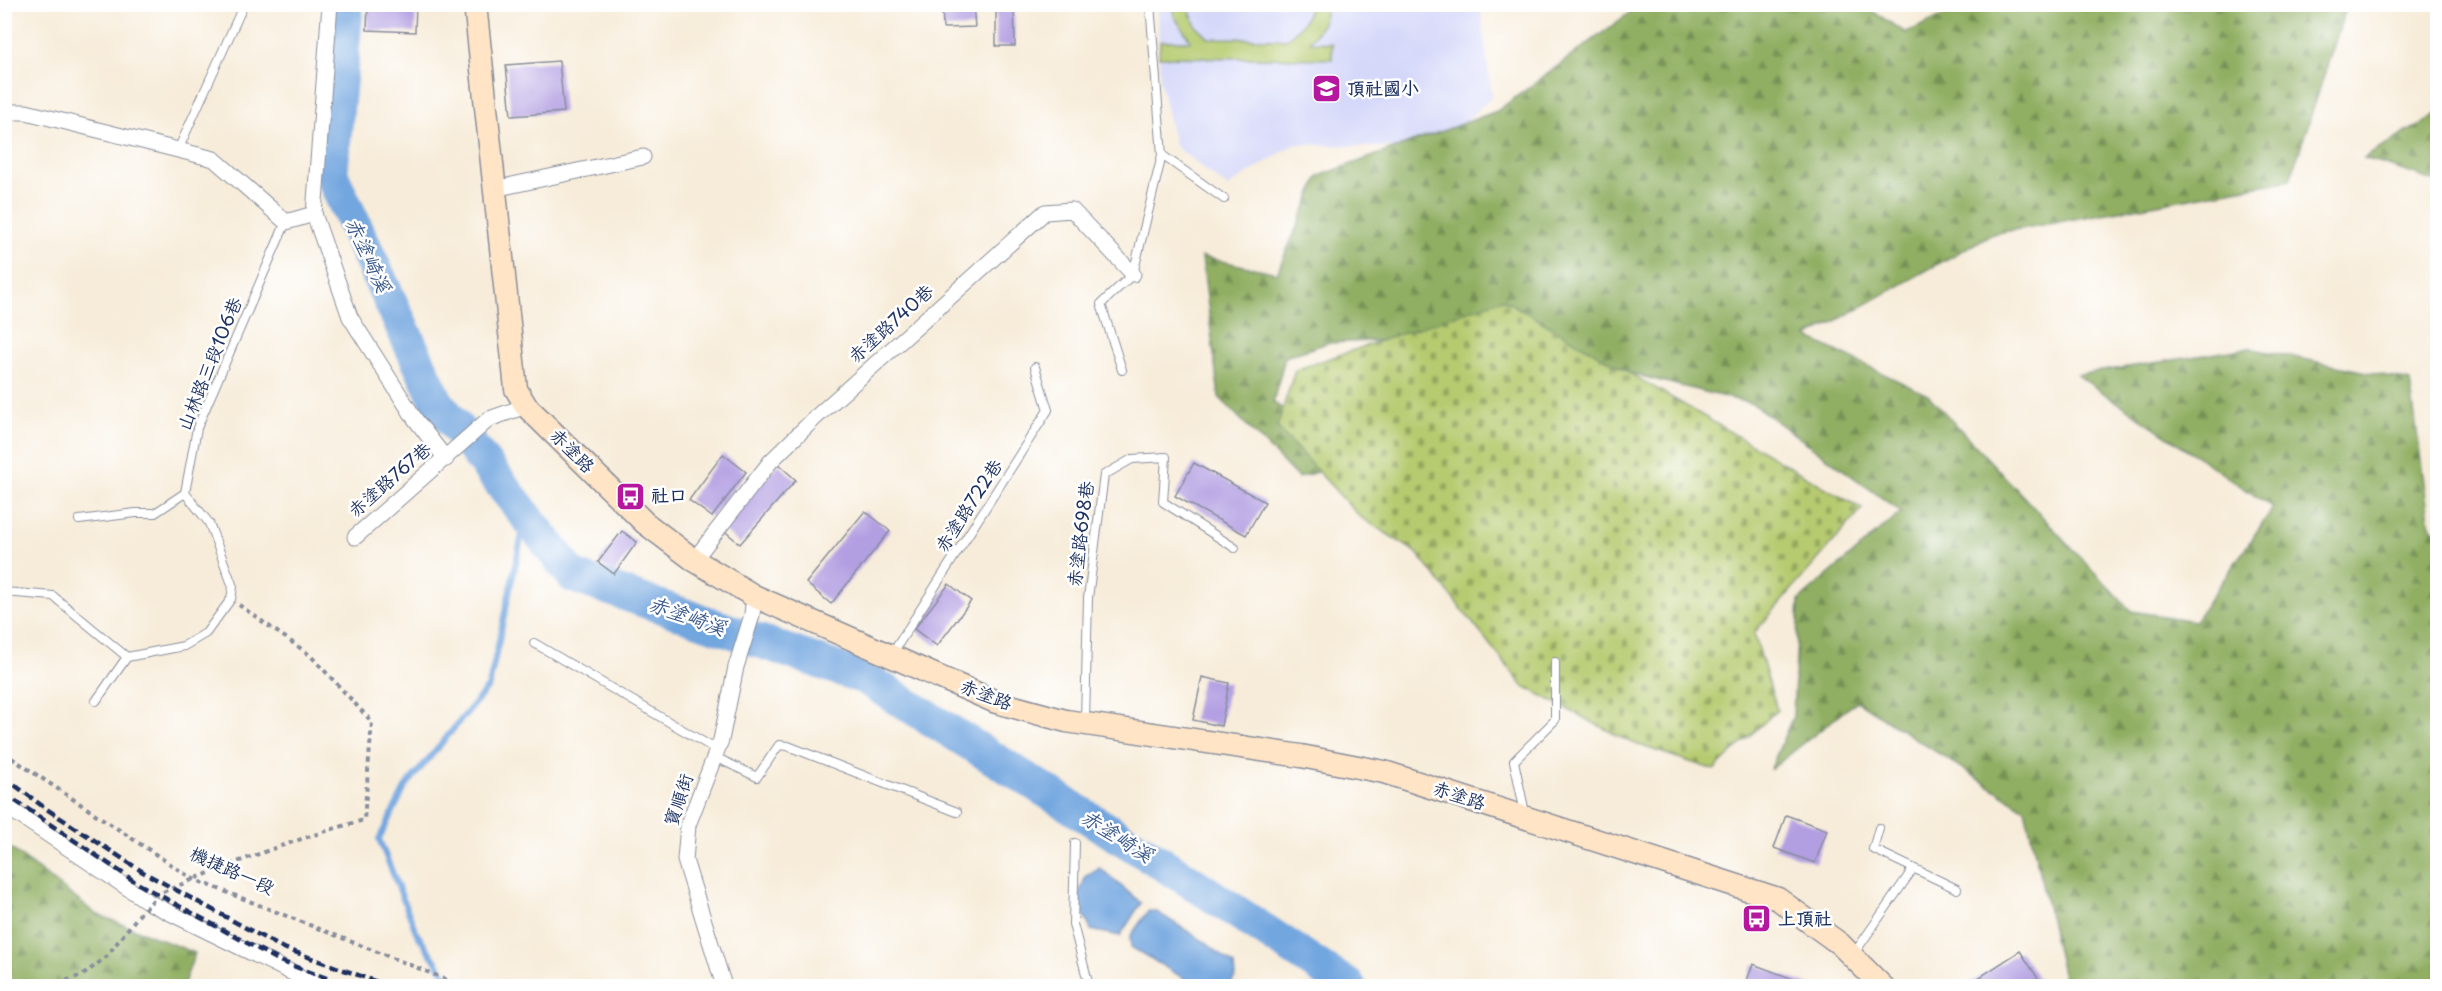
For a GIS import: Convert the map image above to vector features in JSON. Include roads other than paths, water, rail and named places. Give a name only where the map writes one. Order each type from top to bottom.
[{"type":"street","points":[[330,4],[314,214],[350,317],[415,419],[448,456]]},
{"type":"street","name":"赤塗路","points":[[475,4],[516,390],[526,406],[645,523],[753,605],[891,656],[996,702],[1066,721],[1301,756],[1384,772],[1778,899],[1840,944],[1882,987]]},
{"type":"street","points":[[4,112],[26,112],[214,159],[286,222],[314,214]]},
{"type":"street","points":[[494,189],[643,157]]},
{"type":"street","name":"赤塗路740巷","points":[[694,560],[771,461],[816,417],[1045,212],[1072,210],[1133,274]]},
{"type":"street","name":"赤塗路767巷","points":[[355,537],[489,419],[526,406]]},
{"type":"street","name":"寶順街","points":[[724,987],[684,860],[688,825],[716,754],[753,605]]},
{"type":"street","points":[[4,805],[150,903],[319,987]]},
{"type":"lane","points":[[178,150],[244,4]]},
{"type":"lane","points":[[1122,370],[1101,304],[1133,274],[1162,155],[1150,4]]},
{"type":"lane","points":[[1162,155],[1224,199]]},
{"type":"lane","name":"山林路三段106巷","points":[[185,493],[197,428],[286,222]]},
{"type":"lane","name":"赤塗路722巷","points":[[891,656],[1048,410],[1035,367]]},
{"type":"lane","name":"赤塗路698巷","points":[[1084,723],[1088,598],[1104,475],[1132,459],[1166,457],[1163,502],[1235,548]]},
{"type":"lane","points":[[79,520],[155,513],[185,493],[209,523],[233,587],[231,599],[207,633],[184,646],[127,657],[96,701]]},
{"type":"lane","points":[[4,592],[53,596],[127,657]]},
{"type":"lane","points":[[534,643],[716,754],[758,777],[779,745],[788,746],[957,812]]},
{"type":"lane","points":[[1526,818],[1514,762],[1555,720],[1555,662]]},
{"type":"lane","points":[[1879,828],[1872,849],[1957,889]]},
{"type":"lane","points":[[1074,843],[1072,924],[1089,987]]},
{"type":"lane","points":[[1852,956],[1913,868]]},
{"type":"water","points":[[1100,868],[1141,903],[1120,936],[1091,930],[1077,899],[1086,876]]},
{"type":"water","points":[[1148,911],[1157,912],[1205,942],[1234,965],[1235,978],[1228,986],[1197,986],[1131,947],[1130,937]]},
{"type":"waterway","name":"赤塗崎溪","points":[[347,4],[331,174],[437,402],[573,576],[865,678],[1185,878],[1349,986]]},
{"type":"waterway","points":[[453,986],[417,934],[379,839],[406,786],[489,686],[526,516]]},
{"type":"railway","points":[[4,777],[45,808],[143,872],[281,947],[388,986]]},
{"type":"railway","points":[[4,793],[137,883],[282,962],[349,986]]},
{"type":"place","name":"頂社國小","points":[[1326,89]]},
{"type":"place","name":"社口","points":[[630,496]]},
{"type":"place","name":"上頂社","points":[[1757,919]]}]
